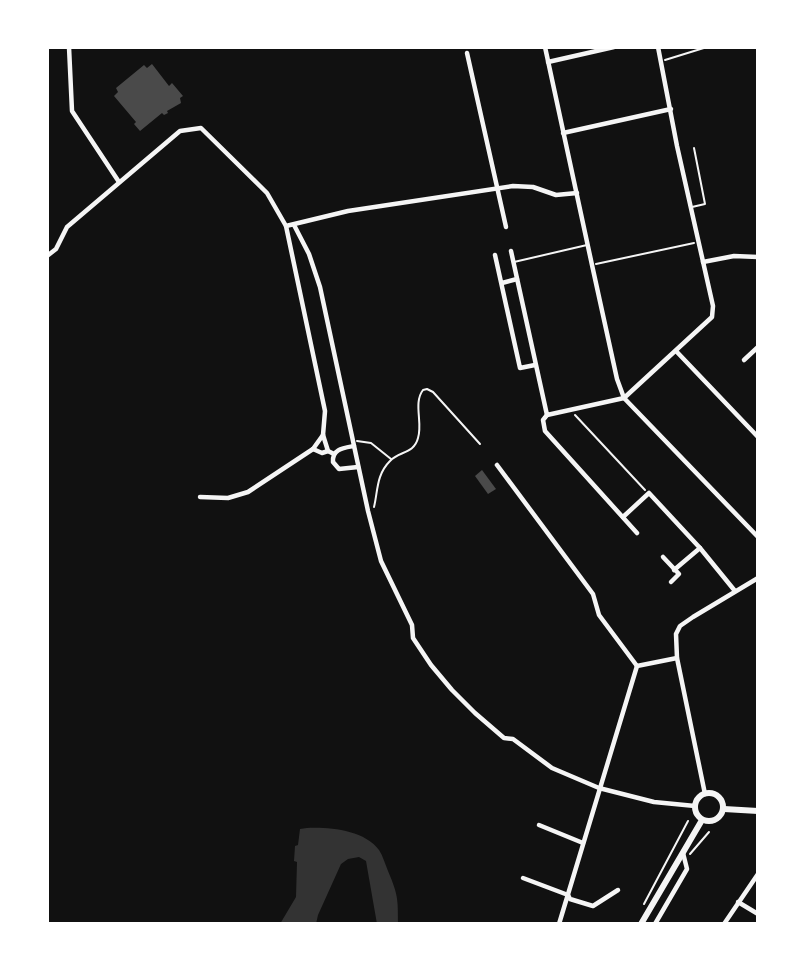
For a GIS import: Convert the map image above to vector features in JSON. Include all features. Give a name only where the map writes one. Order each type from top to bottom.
[{"type":"main road","points":[[705,793],[717,795],[722,801],[724,809],[717,820],[702,820],[696,813],[698,798],[705,793]]},
{"type":"main road","points":[[724,809],[758,811]]},
{"type":"main road","points":[[641,924],[702,820]]},
{"type":"street","points":[[69,47],[72,111],[119,182]]},
{"type":"street","points":[[545,47],[587,245],[624,398],[758,537]]},
{"type":"street","points":[[548,62],[614,47]]},
{"type":"street","points":[[637,533],[545,431],[543,420],[547,415],[624,398],[712,317],[713,306],[658,47]]},
{"type":"street","points":[[467,53],[506,227]]},
{"type":"street","points":[[562,133],[671,109]]},
{"type":"street","points":[[47,256],[56,249],[67,227],[180,131],[201,128],[267,193],[286,226],[325,411],[323,435],[333,462],[339,469],[358,467]]},
{"type":"street","points":[[286,226],[348,211],[520,185],[556,195],[577,193]]},
{"type":"street","points":[[294,225],[309,254],[320,287],[381,561],[403,603],[412,625],[413,638],[452,690],[505,738],[513,739],[552,768],[599,788],[654,802],[695,806]]},
{"type":"street","points":[[511,251],[547,415]]},
{"type":"street","points":[[495,255],[520,368],[535,365]]},
{"type":"street","points":[[703,262],[734,256],[758,257]]},
{"type":"street","points":[[502,283],[517,279]]},
{"type":"street","points":[[744,360],[758,347]]},
{"type":"street","points":[[676,351],[758,437]]},
{"type":"street","points":[[200,497],[228,498],[248,492],[313,449],[323,435]]},
{"type":"street","points":[[313,449],[331,453],[353,444]]},
{"type":"street","points":[[497,465],[593,594],[599,615],[637,666]]},
{"type":"street","points":[[623,517],[649,493],[735,591]]},
{"type":"street","points":[[674,570],[700,548]]},
{"type":"street","points":[[663,557],[679,574],[671,582]]},
{"type":"street","points":[[705,793],[677,658],[676,634],[680,626],[758,578]]},
{"type":"street","points":[[637,666],[677,658]]},
{"type":"street","points":[[559,924],[637,666]]},
{"type":"street","points":[[539,825],[583,843]]},
{"type":"street","points":[[655,924],[687,869],[683,853]]},
{"type":"street","points":[[724,924],[758,874]]},
{"type":"street","points":[[523,878],[593,906],[618,890]]},
{"type":"street","points":[[738,902],[758,914]]},
{"type":"lane","points":[[691,207],[705,204],[694,148]]},
{"type":"lane","points":[[513,262],[587,245]]},
{"type":"path","points":[[660,61],[707,47]]},
{"type":"path","points":[[592,265],[698,242]]},
{"type":"path","points":[[368,511],[373,509],[378,481],[392,459],[411,450],[417,442],[420,429],[418,399],[420,392],[425,389],[433,392],[480,444]]},
{"type":"path","points":[[570,410],[649,493]]},
{"type":"path","points":[[353,444],[368,442],[392,459]]},
{"type":"path","points":[[642,908],[688,821]]},
{"type":"shaded area","points":[[300,829],[336,829],[356,834],[373,843],[383,857],[396,891],[398,924],[377,924],[366,861],[359,857],[348,859],[341,864],[316,924],[280,924],[296,897],[295,846],[298,845]]},
{"type":"building","points":[[152,64],[169,86],[172,83],[183,96],[180,98],[181,103],[167,111],[168,113],[162,113],[140,131],[134,124],[136,122],[114,96],[118,92],[116,88],[144,65],[147,68]]},
{"type":"building","points":[[482,470],[496,489],[488,494],[475,476]]}]
